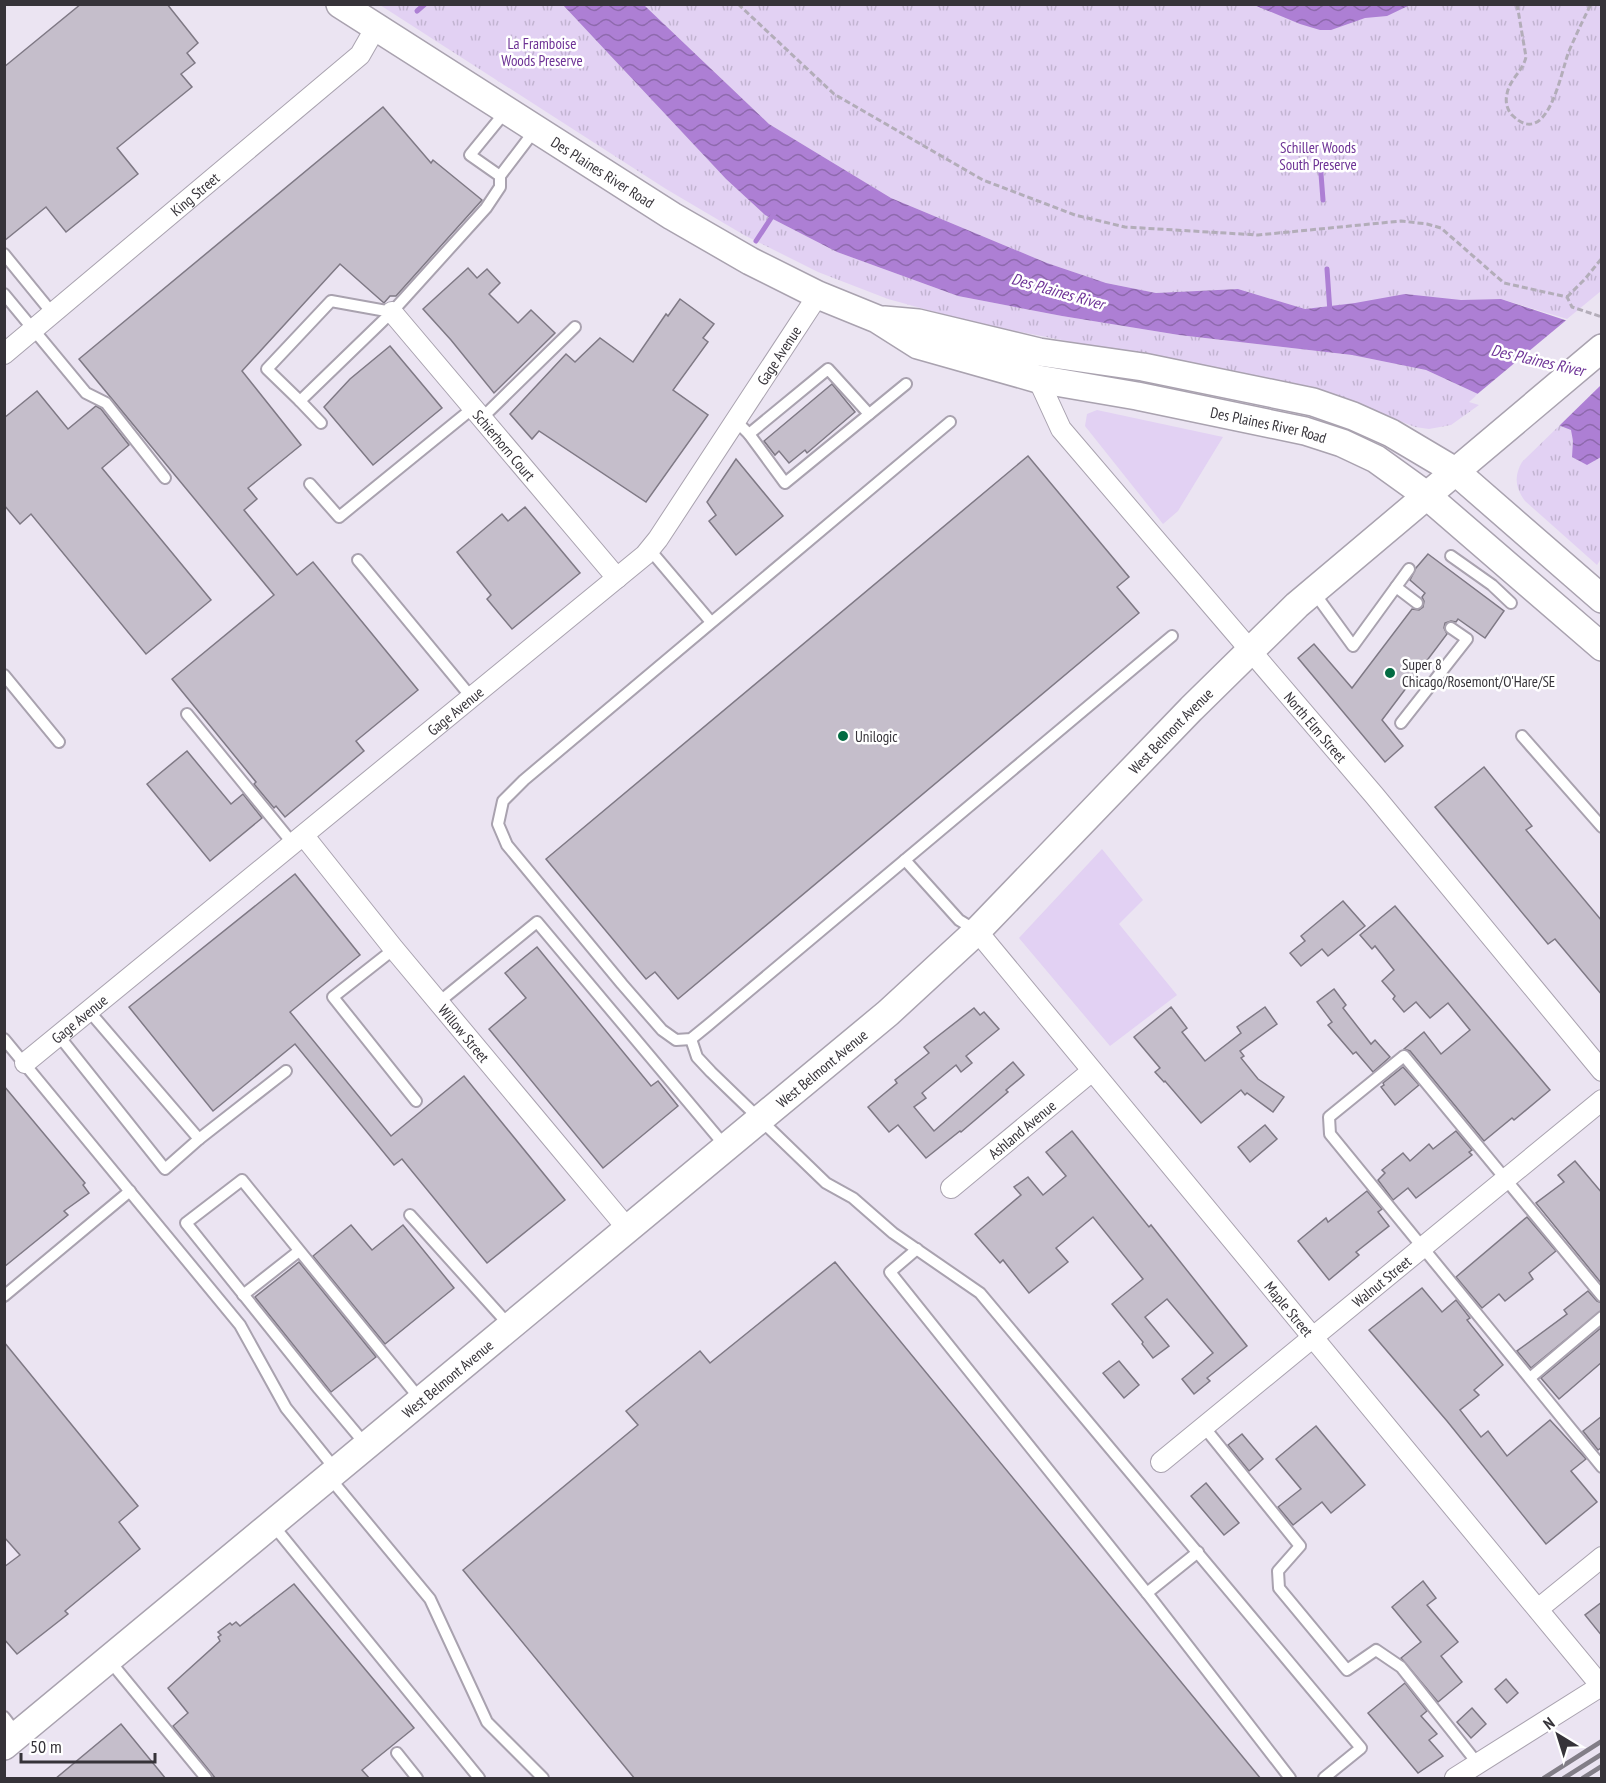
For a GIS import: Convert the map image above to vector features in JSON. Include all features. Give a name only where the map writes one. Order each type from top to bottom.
[{"type":"main road","name":"Des Plaines River Road","points":[[340,4],[672,216],[750,261],[818,295],[877,319],[918,345],[1038,379],[1137,396],[1305,431],[1342,443],[1376,459],[1426,495],[1500,576],[1602,647]]},
{"type":"main road","name":"Des Plaines River Road","points":[[877,319],[918,323],[1039,352],[1143,367],[1313,402],[1353,416],[1390,433],[1455,471],[1602,599]]},
{"type":"main road","name":"West Belmont Avenue","points":[[9,1733],[109,1660],[888,1012],[977,931],[1251,649],[1313,591],[1602,348]]},
{"type":"street","name":"King Street","points":[[4,354],[360,55],[376,27]]},
{"type":"street","name":"Gage Avenue","points":[[25,1063],[299,841],[650,549],[743,427],[818,295]]},
{"type":"street","name":"Schierhorn Court","points":[[392,312],[617,578]]},
{"type":"street","name":"North Elm Street","points":[[1038,379],[1061,429],[1251,649],[1602,1071]]},
{"type":"street","name":"Willow Street","points":[[299,841],[439,1002],[627,1228]]},
{"type":"street","name":"Maple Street","points":[[977,931],[1601,1686]]},
{"type":"street","name":"Ashland Avenue","points":[[951,1188],[1092,1071]]},
{"type":"street","name":"Walnut Street","points":[[1161,1462],[1602,1100]]},
{"type":"street","points":[[1538,1610],[1602,1557]]},
{"type":"street","points":[[1455,1779],[1601,1686]]},
{"type":"lane","points":[[500,176],[470,155],[507,111]]},
{"type":"lane","points":[[300,401],[392,312],[486,208],[500,187],[500,176],[536,129]]},
{"type":"lane","points":[[4,254],[53,314]]},
{"type":"lane","points":[[4,294],[86,393],[106,403],[165,478]]},
{"type":"lane","points":[[321,423],[267,369],[331,301],[392,312]]},
{"type":"lane","points":[[310,484],[339,517],[477,413],[575,327]]},
{"type":"lane","points":[[869,414],[828,369],[743,427],[785,483],[906,384]]},
{"type":"lane","points":[[950,422],[524,780],[503,801],[498,824],[507,845],[662,1030],[676,1040],[691,1039],[1172,636]]},
{"type":"lane","points":[[650,549],[711,622]]},
{"type":"lane","points":[[1452,556],[1500,576],[1511,603]]},
{"type":"lane","points":[[358,560],[472,698]]},
{"type":"lane","points":[[1313,591],[1353,646],[1409,569]]},
{"type":"lane","points":[[1396,587],[1417,603]]},
{"type":"lane","points":[[1401,723],[1467,639],[1451,628]]},
{"type":"lane","points":[[4,675],[59,742]]},
{"type":"lane","points":[[187,714],[299,841]]},
{"type":"lane","points":[[1522,736],[1602,827]]},
{"type":"lane","points":[[905,860],[959,920],[977,931]]},
{"type":"lane","points":[[439,1002],[537,922],[726,1147]]},
{"type":"lane","points":[[394,949],[333,997],[416,1101]]},
{"type":"lane","points":[[89,1011],[199,1139]]},
{"type":"lane","points":[[59,1036],[165,1168],[286,1071]]},
{"type":"lane","points":[[4,1039],[240,1325],[286,1408],[332,1473],[430,1599],[487,1722],[543,1779]]},
{"type":"lane","points":[[691,1039],[697,1057],[711,1072],[826,1183],[853,1198],[893,1233],[980,1293],[1361,1748],[1324,1779]]},
{"type":"lane","points":[[1602,1296],[1404,1056],[1329,1118],[1330,1134],[1602,1467]]},
{"type":"lane","points":[[366,1445],[186,1223],[242,1180],[421,1400]]},
{"type":"lane","points":[[4,1296],[130,1191]]},
{"type":"lane","points":[[410,1215],[509,1326]]},
{"type":"lane","points":[[917,1249],[890,1272],[1147,1593],[1290,1779]]},
{"type":"lane","points":[[243,1295],[299,1251]]},
{"type":"lane","points":[[1530,1378],[1602,1317]]},
{"type":"lane","points":[[1204,1427],[1300,1546],[1278,1571],[1279,1588],[1347,1670],[1376,1650],[1401,1667],[1478,1764]]},
{"type":"lane","points":[[272,1524],[479,1779]]},
{"type":"lane","points":[[1147,1593],[1198,1552]]},
{"type":"lane","points":[[109,1660],[206,1779]]},
{"type":"lane","points":[[397,1753],[417,1779]]},
{"type":"path","points":[[738,4],[834,94],[983,180],[1075,215],[1125,227],[1258,235],[1401,221],[1427,224],[1441,228],[1504,283],[1567,297]]},
{"type":"path","points":[[1517,4],[1526,57],[1524,65],[1507,93],[1507,103],[1509,112],[1515,118],[1530,124],[1538,122],[1551,106],[1568,52],[1591,4]]},
{"type":"path","points":[[1567,297],[1602,258]]},
{"type":"path","points":[[1567,297],[1572,307],[1602,317]]},
{"type":"green space","name":"La Framboise Woods Preserve","points":[[380,5],[563,5],[726,179],[765,215],[837,252],[958,296],[1179,335],[1352,355],[1426,370],[1478,394],[1469,402],[1479,405],[1451,425],[1429,429],[1415,427],[1354,403],[1209,369],[975,323],[888,299],[818,272],[744,235],[666,189]]},
{"type":"green space","name":"Schiller Woods South Preserve","points":[[644,5],[1601,5],[1601,291],[1567,319],[1501,299],[1355,303],[1305,309],[1238,289],[1156,293],[1106,283],[1047,263],[891,198],[769,124]]},
{"type":"green space","points":[[1601,385],[1602,557],[1597,565],[1525,501],[1519,491],[1517,477],[1522,462]]},
{"type":"green space","points":[[1097,410],[1223,437],[1178,511],[1163,524],[1085,426],[1087,414]]},
{"type":"green space","points":[[1102,849],[1143,900],[1119,924],[1177,995],[1110,1046],[1019,938]]},
{"type":"water","name":"Des Plaines River","points":[[563,5],[644,5],[769,124],[891,198],[1047,263],[1106,283],[1156,293],[1238,289],[1305,309],[1405,294],[1461,300],[1501,299],[1601,332],[1601,457],[1587,465],[1572,457],[1571,430],[1478,394],[1426,370],[1352,355],[1179,335],[958,296],[837,252],[765,215],[726,179]]},
{"type":"water","points":[[1254,5],[1410,5],[1387,16],[1365,18],[1331,30],[1320,30]]},
{"type":"pier","points":[[1570,317],[1602,329],[1601,385],[1558,427],[1475,396]]},
{"type":"building","points":[[81,4],[167,4],[198,43],[187,53],[195,63],[181,74],[192,87],[117,148],[138,174],[66,232],[46,207],[4,241],[4,67]]},
{"type":"building","points":[[383,107],[431,163],[433,160],[482,200],[396,296],[390,296],[384,303],[340,264],[242,371],[301,445],[248,488],[257,499],[244,510],[297,575],[313,562],[418,690],[356,741],[364,751],[285,817],[276,806],[274,808],[254,784],[256,782],[172,679],[274,595],[79,359]]},
{"type":"building","points":[[468,268],[477,278],[487,269],[500,283],[489,294],[518,323],[531,310],[555,333],[494,393],[423,309]]},
{"type":"building","points":[[680,299],[714,324],[703,338],[708,342],[673,390],[708,415],[646,502],[539,431],[532,439],[510,414],[566,354],[575,362],[600,338],[633,362],[666,314],[668,316]]},
{"type":"building","points":[[390,346],[442,408],[373,465],[324,407],[350,379]]},
{"type":"building","points":[[832,384],[855,412],[807,453],[805,450],[789,463],[779,451],[775,455],[764,441]]},
{"type":"building","points":[[37,391],[68,429],[96,406],[101,409],[129,445],[102,468],[211,600],[146,654],[31,514],[20,524],[4,505],[4,418]]},
{"type":"building","name":"Unilogic","points":[[1028,456],[1129,577],[1117,587],[1139,613],[678,999],[655,972],[646,979],[546,859]]},
{"type":"building","points":[[736,459],[783,516],[736,555],[709,521],[716,515],[707,502]]},
{"type":"building","points":[[525,507],[580,573],[512,629],[487,599],[491,595],[457,552],[502,514],[508,521]]},
{"type":"building","name":"Super 8 Chicago/Rosemont/O'Hare/SE","points":[[1428,554],[1504,611],[1485,638],[1458,619],[1456,622],[1445,623],[1444,628],[1447,634],[1382,720],[1403,746],[1385,762],[1298,658],[1314,644],[1352,688],[1412,609],[1419,610],[1423,607],[1422,597],[1425,593],[1410,580],[1416,568]]},
{"type":"building","points":[[187,751],[231,804],[243,794],[262,818],[210,861],[147,784]]},
{"type":"building","points":[[1484,767],[1532,826],[1526,830],[1602,921],[1602,995],[1555,939],[1548,944],[1435,807]]},
{"type":"building","points":[[295,874],[360,955],[290,1012],[391,1136],[464,1076],[565,1200],[487,1263],[402,1159],[394,1165],[295,1044],[213,1111],[129,1007]]},
{"type":"building","points":[[1343,901],[1365,926],[1328,956],[1322,949],[1301,966],[1290,953],[1305,941],[1301,936]]},
{"type":"building","points":[[1395,906],[1550,1090],[1484,1141],[1410,1051],[1404,1049],[1424,1032],[1441,1054],[1470,1030],[1448,1003],[1430,1018],[1416,1002],[1404,1012],[1393,999],[1395,996],[1382,981],[1394,970],[1375,946],[1372,949],[1360,935]]},
{"type":"building","points":[[537,947],[651,1086],[658,1081],[678,1106],[603,1168],[489,1029],[526,998],[505,973]]},
{"type":"building","points":[[1334,989],[1346,1005],[1343,1008],[1371,1044],[1375,1040],[1390,1057],[1373,1072],[1356,1052],[1353,1054],[1328,1025],[1332,1022],[1317,1002]]},
{"type":"building","points":[[1171,1007],[1187,1028],[1182,1032],[1205,1061],[1241,1033],[1237,1027],[1265,1007],[1277,1024],[1240,1051],[1244,1056],[1241,1058],[1258,1079],[1284,1097],[1273,1112],[1247,1093],[1245,1095],[1241,1090],[1201,1123],[1155,1072],[1160,1068],[1134,1037]]},
{"type":"building","points":[[974,1008],[980,1015],[984,1012],[999,1029],[966,1056],[972,1063],[961,1072],[956,1065],[922,1093],[926,1098],[914,1107],[934,1131],[1013,1062],[1024,1075],[1006,1090],[1008,1092],[961,1132],[926,1158],[898,1125],[889,1132],[868,1107],[897,1083],[895,1080],[929,1053],[924,1047]]},
{"type":"building","points":[[1403,1067],[1419,1085],[1395,1105],[1381,1087]]},
{"type":"building","points":[[4,1086],[85,1183],[83,1185],[89,1193],[64,1211],[68,1215],[4,1267]]},
{"type":"building","points":[[1265,1125],[1277,1139],[1250,1162],[1238,1147]]},
{"type":"building","points":[[1072,1131],[1149,1227],[1151,1225],[1247,1346],[1207,1378],[1210,1381],[1194,1394],[1182,1379],[1213,1353],[1167,1299],[1145,1317],[1169,1346],[1153,1358],[1112,1304],[1143,1279],[1093,1217],[1056,1248],[1068,1262],[1029,1293],[1003,1260],[1000,1263],[975,1234],[1021,1195],[1014,1187],[1028,1177],[1043,1195],[1066,1176],[1046,1152]]},
{"type":"building","points":[[1456,1131],[1472,1150],[1469,1152],[1472,1155],[1416,1198],[1408,1188],[1393,1200],[1378,1180],[1385,1173],[1382,1170],[1403,1153],[1410,1161],[1429,1144],[1433,1149]]},
{"type":"building","points":[[1575,1161],[1602,1193],[1602,1284],[1536,1203],[1564,1182],[1558,1175]]},
{"type":"building","points":[[1367,1191],[1382,1209],[1378,1212],[1389,1226],[1356,1252],[1359,1255],[1329,1280],[1298,1241],[1326,1218],[1328,1222]]},
{"type":"building","points":[[1527,1217],[1556,1251],[1529,1273],[1533,1279],[1505,1301],[1499,1294],[1482,1308],[1456,1277]]},
{"type":"building","points":[[351,1225],[372,1250],[403,1225],[454,1288],[385,1344],[313,1256]]},
{"type":"building","points":[[299,1262],[376,1357],[331,1392],[255,1297]]},
{"type":"building","points":[[835,1262],[1261,1779],[635,1779],[463,1570],[638,1425],[626,1411],[700,1351],[710,1363]]},
{"type":"building","points":[[1422,1288],[1442,1312],[1456,1300],[1470,1318],[1467,1320],[1503,1365],[1474,1390],[1479,1395],[1460,1410],[1481,1437],[1488,1431],[1507,1456],[1550,1420],[1586,1459],[1571,1471],[1597,1502],[1546,1544],[1447,1421],[1369,1330]]},
{"type":"building","points":[[1588,1291],[1602,1303],[1602,1310],[1531,1368],[1517,1351],[1567,1314],[1564,1310]]},
{"type":"building","points":[[1602,1327],[1602,1362],[1559,1399],[1541,1378]]},
{"type":"building","points":[[4,1342],[138,1506],[119,1522],[140,1549],[65,1611],[68,1614],[17,1654],[4,1639],[4,1567],[20,1555],[4,1537]]},
{"type":"building","points":[[1119,1361],[1139,1385],[1124,1398],[1103,1373]]},
{"type":"building","points":[[1602,1416],[1602,1447],[1598,1450],[1583,1431]]},
{"type":"building","points":[[1316,1426],[1365,1485],[1331,1513],[1322,1502],[1293,1525],[1278,1507],[1301,1489],[1276,1459]]},
{"type":"building","points":[[1242,1434],[1263,1459],[1249,1471],[1228,1445]]},
{"type":"building","points":[[1206,1483],[1239,1523],[1224,1535],[1191,1496]]},
{"type":"building","points":[[1423,1581],[1436,1598],[1427,1605],[1458,1642],[1441,1656],[1462,1682],[1438,1702],[1401,1658],[1421,1642],[1392,1607]]},
{"type":"building","points":[[294,1584],[414,1728],[362,1770],[370,1779],[216,1779],[173,1726],[188,1713],[168,1688],[220,1641],[218,1637],[221,1635],[218,1632],[230,1623],[232,1625],[236,1622],[240,1626]]},
{"type":"building","points":[[1602,1602],[1602,1636],[1585,1615]]},
{"type":"building","points":[[1506,1679],[1518,1693],[1507,1703],[1495,1689]]},
{"type":"building","points":[[1405,1683],[1427,1711],[1421,1716],[1437,1734],[1429,1740],[1443,1756],[1418,1773],[1368,1713]]},
{"type":"building","points":[[1472,1708],[1486,1724],[1471,1738],[1457,1722]]},
{"type":"building","points":[[121,1724],[166,1779],[55,1779]]},
{"type":"waterway","points":[[417,11],[425,4]]},
{"type":"waterway","points":[[1320,161],[1323,200]]},
{"type":"waterway","points":[[756,241],[775,212]]},
{"type":"waterway","points":[[1327,269],[1330,312]]},
{"type":"railway","points":[[1544,1778],[1602,1741]]},
{"type":"railway","points":[[1564,1778],[1602,1754]]},
{"type":"railway","points":[[1583,1778],[1602,1766]]},
{"type":"place","name":"Super 8 Chicago/Rosemont/O'Hare/SE","points":[[1390,673]]},
{"type":"place","name":"Unilogic","points":[[843,736]]}]
